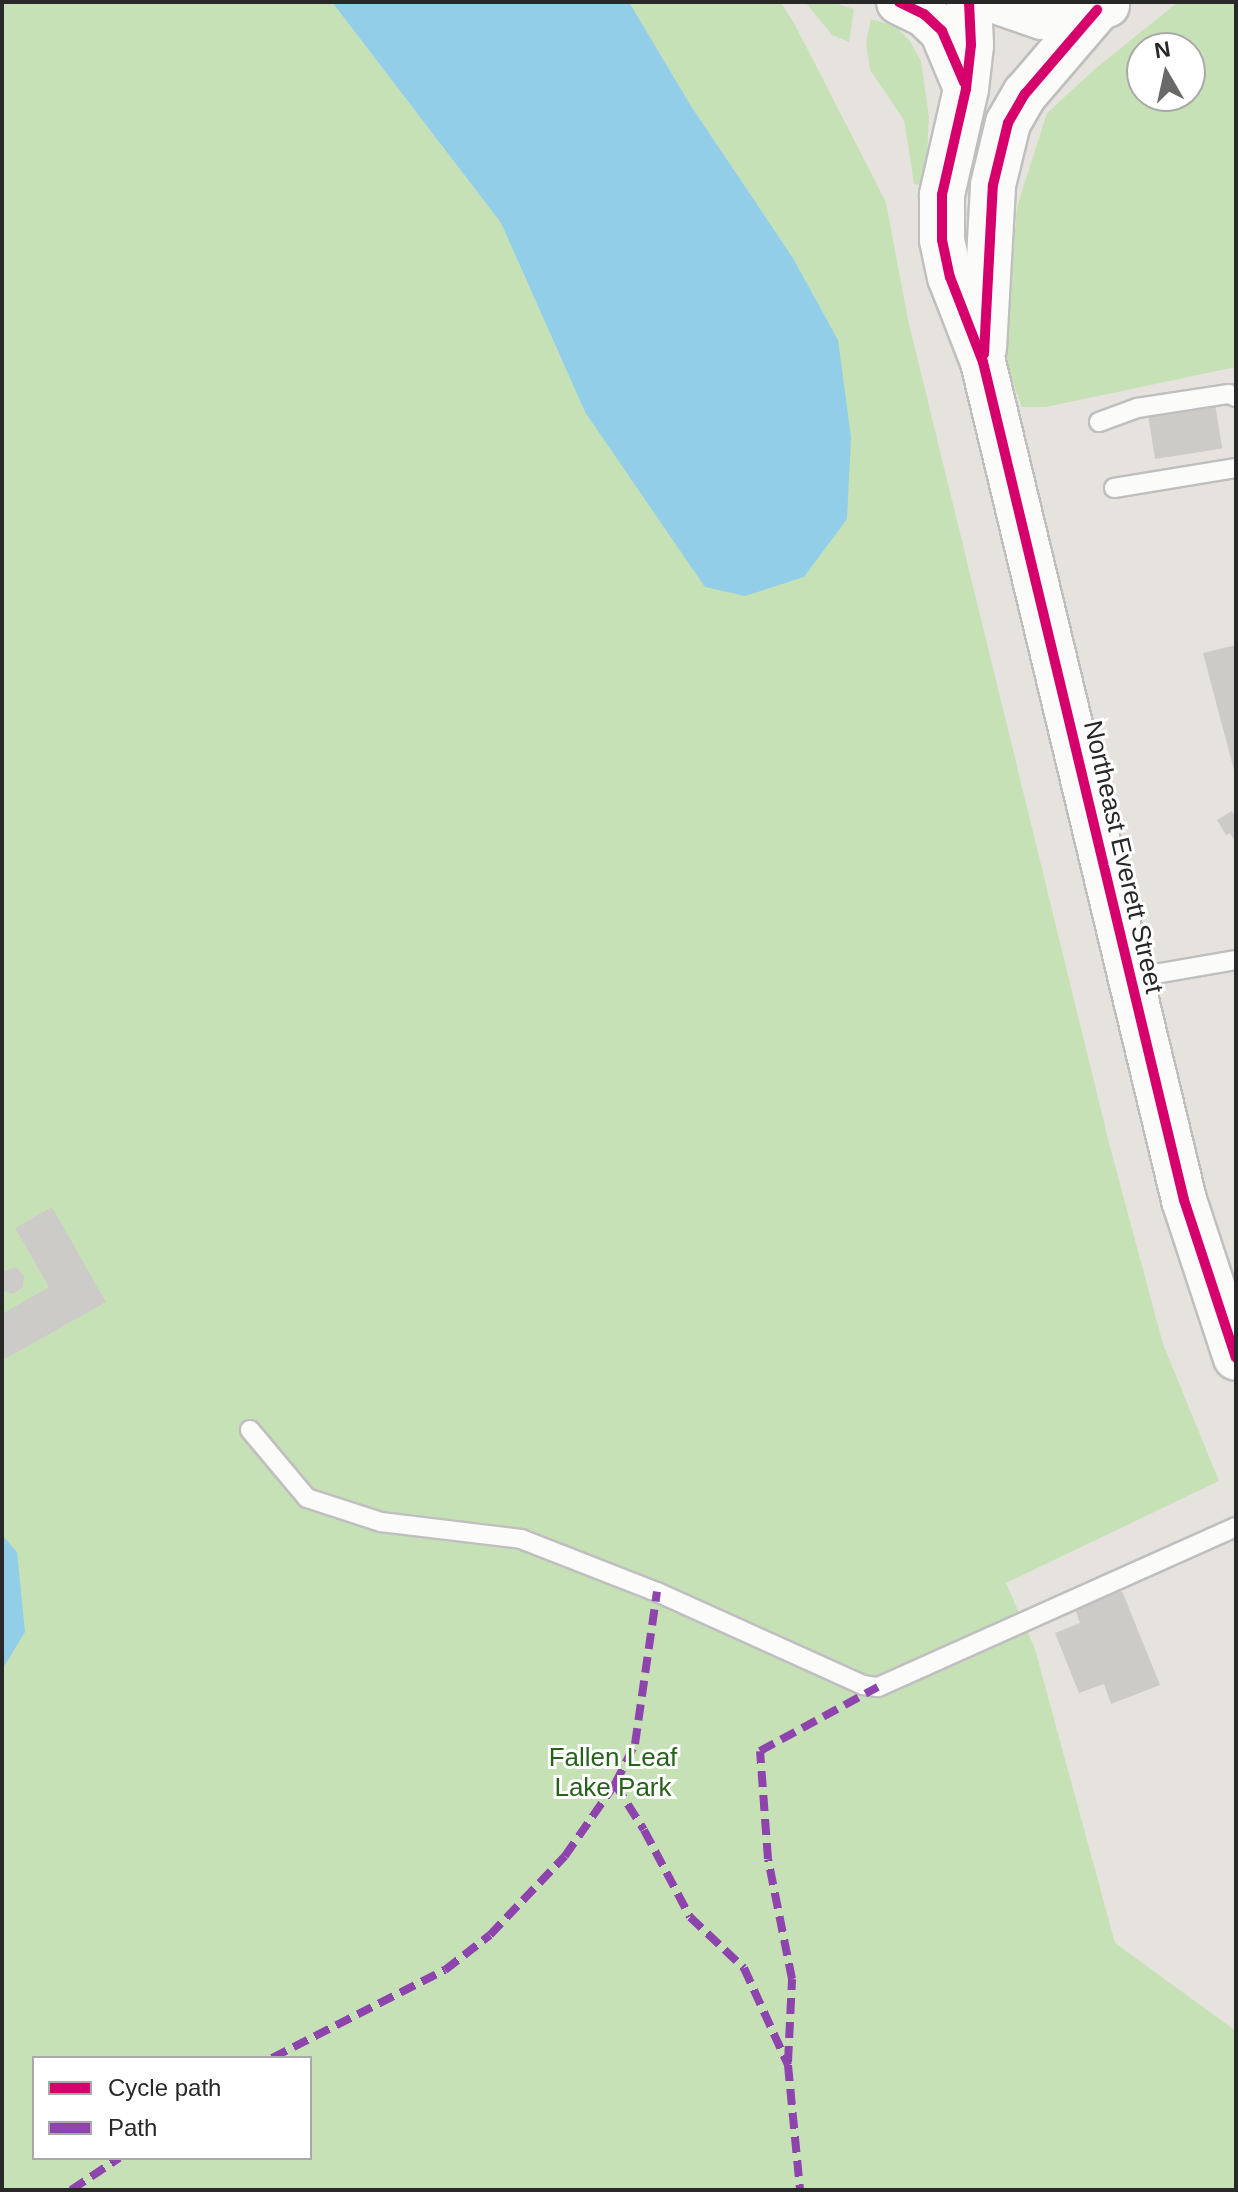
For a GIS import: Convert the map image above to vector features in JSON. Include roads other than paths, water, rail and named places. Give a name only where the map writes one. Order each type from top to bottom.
[{"type":"main road","points":[[899,2],[924,14],[942,31],[953,50],[966,89]]},
{"type":"main road","name":"Northeast Everett Street","points":[[969,2],[971,45],[966,89],[942,195],[942,240],[950,277],[983,362],[1128,979],[1184,1200],[1236,1358]]},
{"type":"main road","points":[[998,2],[1042,17],[1070,17],[1105,6]]},
{"type":"main road","name":"Northeast Everett Street","points":[[983,362],[993,185],[1008,123],[1025,94],[1105,6]]},
{"type":"lane","points":[[1099,422],[1137,408],[1229,394],[1236,397]]},
{"type":"lane","points":[[1114,488],[1236,468]]},
{"type":"lane","points":[[1128,979],[1236,960]]},
{"type":"lane","points":[[250,1430],[307,1498],[381,1522],[521,1539],[657,1592],[863,1685],[878,1687],[1236,1527]]},
{"type":"water","points":[[332,2],[629,2],[691,106],[793,258],[838,340],[851,437],[847,519],[804,577],[745,596],[705,587],[585,412],[501,223]]},
{"type":"water","points":[[2,1535],[17,1552],[25,1632],[2,1670]]},
{"type":"park label","name":"Fallen Leaf Lake Park","points":[[613,1773]]}]
